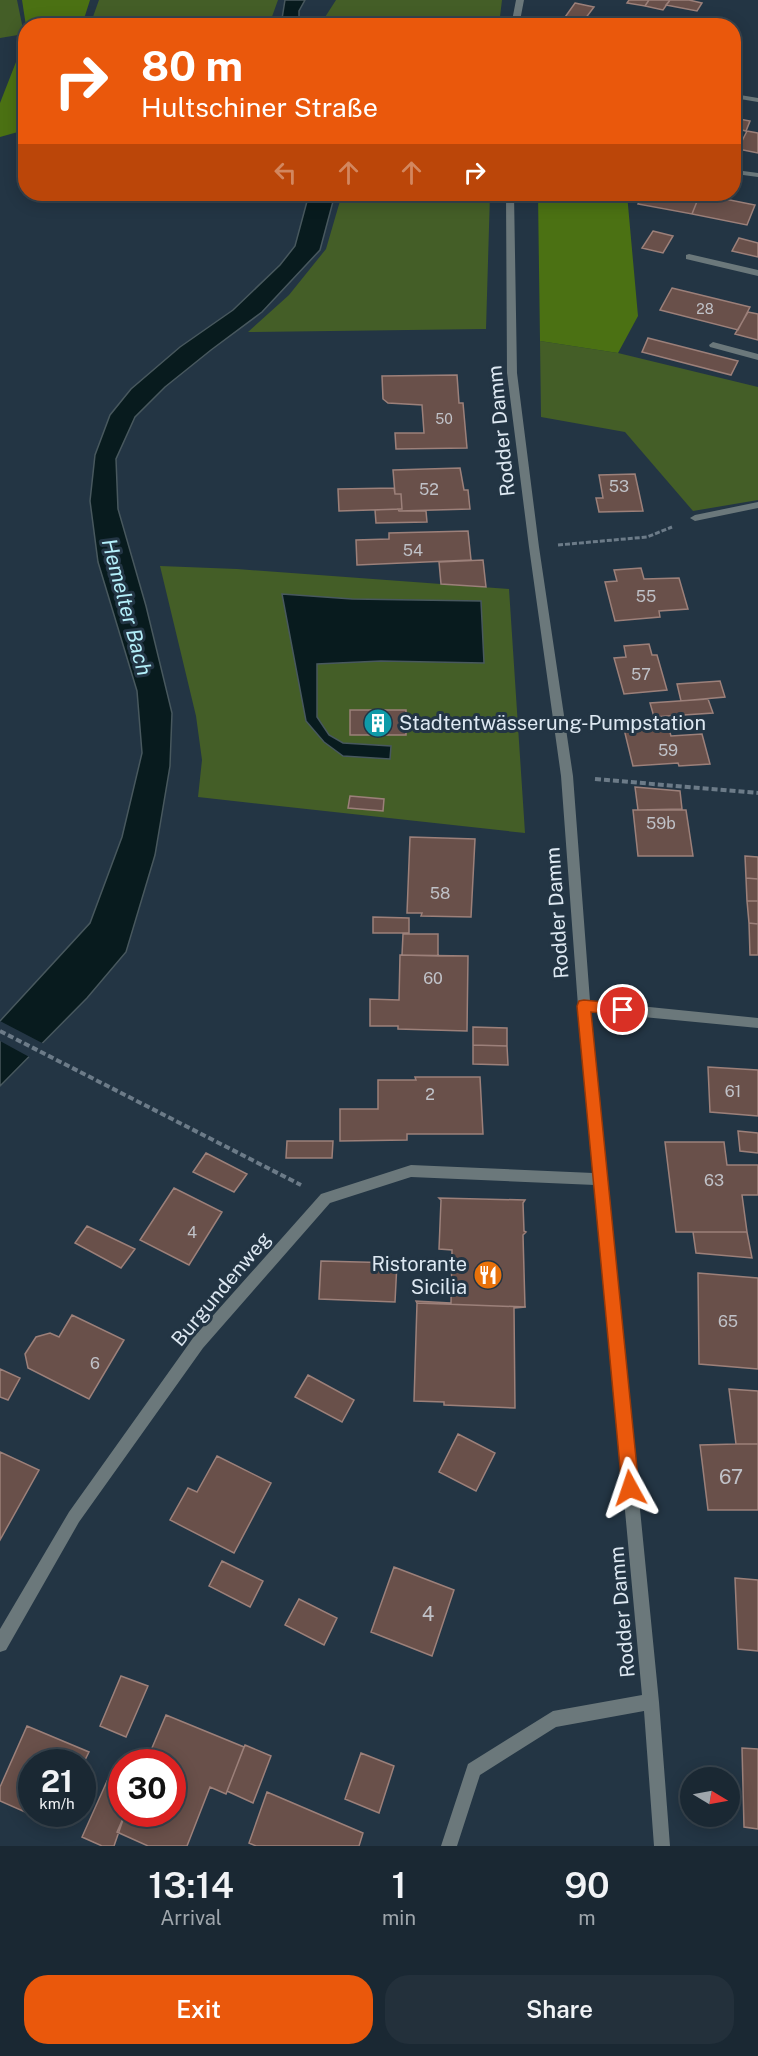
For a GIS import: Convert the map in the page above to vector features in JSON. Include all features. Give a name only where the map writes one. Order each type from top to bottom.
[{"type":"street","points":[[517,18],[520,0]]},
{"type":"street","points":[[741,97],[758,100]]},
{"type":"street","points":[[746,172],[758,175]]},
{"type":"street","name":"Rodder Damm","points":[[510,201],[512,373],[567,776],[584,1006],[651,1702],[662,1846]]},
{"type":"street","points":[[689,257],[758,273]]},
{"type":"street","points":[[713,345],[758,357]]},
{"type":"street","points":[[695,518],[758,505]]},
{"type":"street","points":[[584,1006],[758,1023]]},
{"type":"street","points":[[326,1198],[411,1171],[600,1179]]},
{"type":"street","name":"Burgundenweg","points":[[0,1644],[74,1517],[198,1343],[326,1198]]},
{"type":"street","points":[[449,1846],[474,1770],[553,1719],[651,1702]]},
{"type":"path","points":[[534,547],[647,537],[695,518]]},
{"type":"path","points":[[567,776],[758,793]]},
{"type":"path","points":[[0,1031],[71,1070],[326,1198]]},
{"type":"green space","points":[[0,0],[17,0],[21,18],[18,18],[18,35],[0,38]]},
{"type":"green space","points":[[22,0],[90,0],[84,18],[25,18]]},
{"type":"green space","points":[[99,0],[278,0],[272,18],[93,18]]},
{"type":"green space","points":[[336,0],[502,0],[500,18],[324,18]]},
{"type":"green space","points":[[18,57],[18,132],[0,137],[0,103]]},
{"type":"green space","points":[[340,201],[490,201],[486,329],[248,332],[289,295],[326,249]]},
{"type":"green space","points":[[538,201],[628,201],[638,316],[618,353],[540,341]]},
{"type":"green space","points":[[540,341],[618,353],[758,387],[758,500],[693,511],[625,432],[541,417]]},
{"type":"green space","points":[[160,566],[237,569],[509,589],[525,833],[198,797],[202,760],[196,716]]},
{"type":"water","points":[[285,0],[305,0],[299,11],[299,18],[282,18]]},
{"type":"water","name":"Hemelter Bach","points":[[307,201],[333,201],[320,250],[262,312],[165,387],[135,417],[116,459],[118,509],[146,606],[172,713],[170,766],[155,855],[126,952],[87,998],[0,1086],[0,1021],[90,923],[122,837],[142,753],[137,691],[98,562],[90,501],[95,455],[110,415],[131,389],[180,347],[233,310],[280,265],[295,246]]},
{"type":"water","points":[[282,594],[352,599],[481,601],[484,663],[381,661],[317,664],[317,717],[329,735],[343,743],[391,746],[390,759],[343,756],[324,742],[306,721]]},
{"type":"pier","points":[[0,1021],[46,1045],[33,1059],[0,1041]]},
{"type":"building","points":[[629,0],[649,0],[645,6],[627,3]]},
{"type":"building","points":[[649,0],[670,0],[663,10],[645,6]]},
{"type":"building","points":[[670,0],[702,3],[697,11],[666,5]]},
{"type":"building","points":[[575,3],[594,7],[586,18],[564,18]]},
{"type":"building","points":[[741,119],[750,121],[746,131],[741,130]]},
{"type":"building","points":[[747,131],[758,133],[758,153],[741,150],[741,143]]},
{"type":"building","points":[[640,201],[697,201],[692,214],[638,204]]},
{"type":"building","points":[[697,201],[735,201],[755,205],[747,225],[692,214]]},
{"type":"building","points":[[653,231],[673,236],[663,253],[642,248]]},
{"type":"building","points":[[739,238],[758,243],[758,257],[732,251]]},
{"type":"building","points":[[672,288],[750,307],[738,330],[660,310]]},
{"type":"building","points":[[748,312],[758,314],[758,340],[735,334]]},
{"type":"building","points":[[648,338],[738,361],[731,375],[642,352]]},
{"type":"building","points":[[457,375],[459,403],[463,403],[467,448],[396,449],[395,433],[424,433],[422,405],[388,403],[383,399],[382,376]]},
{"type":"building","points":[[460,468],[464,490],[468,490],[470,509],[399,511],[398,509],[402,509],[401,494],[395,494],[393,470]]},
{"type":"building","points":[[635,474],[643,511],[599,512],[596,498],[603,498],[599,475]]},
{"type":"building","points":[[394,488],[395,494],[401,494],[402,509],[339,511],[338,489]]},
{"type":"building","points":[[398,509],[399,511],[426,511],[427,522],[376,523],[375,510]]},
{"type":"building","points":[[468,531],[471,560],[357,565],[356,540],[389,539],[389,533]]},
{"type":"building","points":[[483,560],[486,587],[441,584],[439,562]]},
{"type":"building","points":[[641,568],[644,579],[679,578],[688,609],[659,611],[660,617],[615,621],[605,582],[617,581],[614,570]]},
{"type":"building","points":[[649,644],[652,655],[657,655],[667,690],[624,694],[614,658],[626,657],[624,646]]},
{"type":"building","points":[[720,681],[725,697],[681,701],[677,684]]},
{"type":"building","points":[[708,699],[713,713],[654,717],[650,703]]},
{"type":"building","name":"Stadtentwässerung-Pumpstation","points":[[350,710],[406,710],[406,735],[350,735]]},
{"type":"building","points":[[667,722],[671,736],[702,734],[710,764],[679,766],[678,763],[633,766],[623,725]]},
{"type":"building","points":[[635,787],[680,791],[682,809],[638,810]]},
{"type":"building","points":[[350,796],[384,799],[383,811],[348,808]]},
{"type":"building","points":[[633,810],[686,810],[693,856],[638,856]]},
{"type":"building","points":[[410,837],[475,839],[471,917],[421,916],[422,913],[407,913]]},
{"type":"building","points":[[745,856],[758,857],[758,879],[746,878]]},
{"type":"building","points":[[746,878],[758,879],[758,901],[747,901]]},
{"type":"building","points":[[747,901],[758,901],[758,924],[749,923]]},
{"type":"building","points":[[373,917],[409,918],[409,933],[373,933]]},
{"type":"building","points":[[749,923],[758,924],[758,955],[750,955]]},
{"type":"building","points":[[403,934],[438,934],[438,956],[402,955]]},
{"type":"building","points":[[400,955],[468,956],[467,1031],[370,1026],[370,999],[399,1000]]},
{"type":"building","points":[[473,1027],[507,1028],[507,1046],[473,1045]]},
{"type":"building","points":[[473,1045],[507,1046],[508,1065],[473,1064]]},
{"type":"building","points":[[708,1067],[758,1070],[758,1116],[710,1112]]},
{"type":"building","points":[[415,1077],[480,1077],[483,1134],[407,1134],[407,1140],[340,1141],[340,1109],[378,1109],[378,1080],[416,1080]]},
{"type":"building","points":[[738,1131],[758,1133],[758,1153],[740,1151]]},
{"type":"building","points":[[287,1141],[333,1141],[332,1158],[286,1158]]},
{"type":"building","points":[[665,1142],[724,1142],[727,1165],[758,1165],[758,1195],[742,1195],[747,1232],[676,1232]]},
{"type":"building","points":[[206,1153],[247,1174],[234,1192],[193,1172]]},
{"type":"building","points":[[174,1188],[222,1212],[189,1265],[140,1240]]},
{"type":"building","name":"Ristorante Sicilia","points":[[439,1198],[525,1200],[523,1203],[524,1231],[526,1232],[523,1235],[525,1307],[417,1303],[416,1301],[451,1303],[452,1250],[439,1249],[441,1200]]},
{"type":"building","points":[[87,1226],[135,1249],[121,1268],[75,1243]]},
{"type":"building","points":[[693,1232],[747,1232],[752,1258],[696,1253]]},
{"type":"building","points":[[321,1261],[397,1263],[395,1302],[319,1299]]},
{"type":"building","points":[[698,1273],[758,1278],[758,1369],[699,1364]]},
{"type":"building","points":[[417,1303],[526,1307],[514,1308],[515,1408],[444,1405],[444,1402],[414,1401]]},
{"type":"building","points":[[72,1315],[124,1340],[89,1399],[28,1368],[25,1354],[36,1337],[50,1333],[59,1337]]},
{"type":"building","points":[[0,1369],[20,1378],[8,1400],[0,1397]]},
{"type":"building","points":[[308,1375],[354,1400],[342,1422],[295,1397]]},
{"type":"building","points":[[729,1389],[758,1391],[758,1444],[736,1444]]},
{"type":"building","points":[[458,1434],[495,1453],[476,1491],[439,1472]]},
{"type":"building","points":[[758,1444],[758,1510],[708,1510],[700,1445]]},
{"type":"building","points":[[0,1452],[39,1470],[0,1540]]},
{"type":"building","points":[[217,1456],[271,1483],[234,1553],[170,1520],[188,1488],[197,1492]]},
{"type":"building","points":[[222,1561],[263,1581],[250,1607],[209,1586]]},
{"type":"building","points":[[394,1567],[454,1590],[432,1656],[371,1632]]},
{"type":"building","points":[[735,1578],[758,1580],[758,1651],[738,1649]]},
{"type":"building","points":[[299,1599],[337,1618],[324,1645],[285,1625]]},
{"type":"building","points":[[121,1676],[148,1686],[126,1737],[100,1726]]},
{"type":"building","points":[[166,1715],[244,1747],[226,1794],[210,1787],[187,1846],[148,1846],[117,1832],[119,1827],[186,1827],[186,1749],[152,1749]]},
{"type":"building","points":[[27,1726],[82,1749],[18,1749],[18,1809],[0,1801],[0,1787]]},
{"type":"building","points":[[245,1745],[271,1756],[253,1803],[227,1791]]},
{"type":"building","points":[[742,1748],[758,1749],[758,1829],[744,1827]]},
{"type":"building","points":[[361,1753],[394,1766],[379,1813],[345,1799]]},
{"type":"building","points":[[108,1779],[108,1827],[121,1827],[114,1846],[102,1846],[82,1837],[86,1827],[96,1827],[96,1806]]},
{"type":"building","points":[[267,1792],[363,1833],[359,1846],[256,1846],[249,1843]]},
{"type":"place","name":"Stadtentwässerung-Pumpstation","points":[[378,723]]},
{"type":"place","name":"Ristorante Sicilia","points":[[488,1275]]},
{"type":"route","points":[[623,1010],[584,1006],[630,1488]]}]
